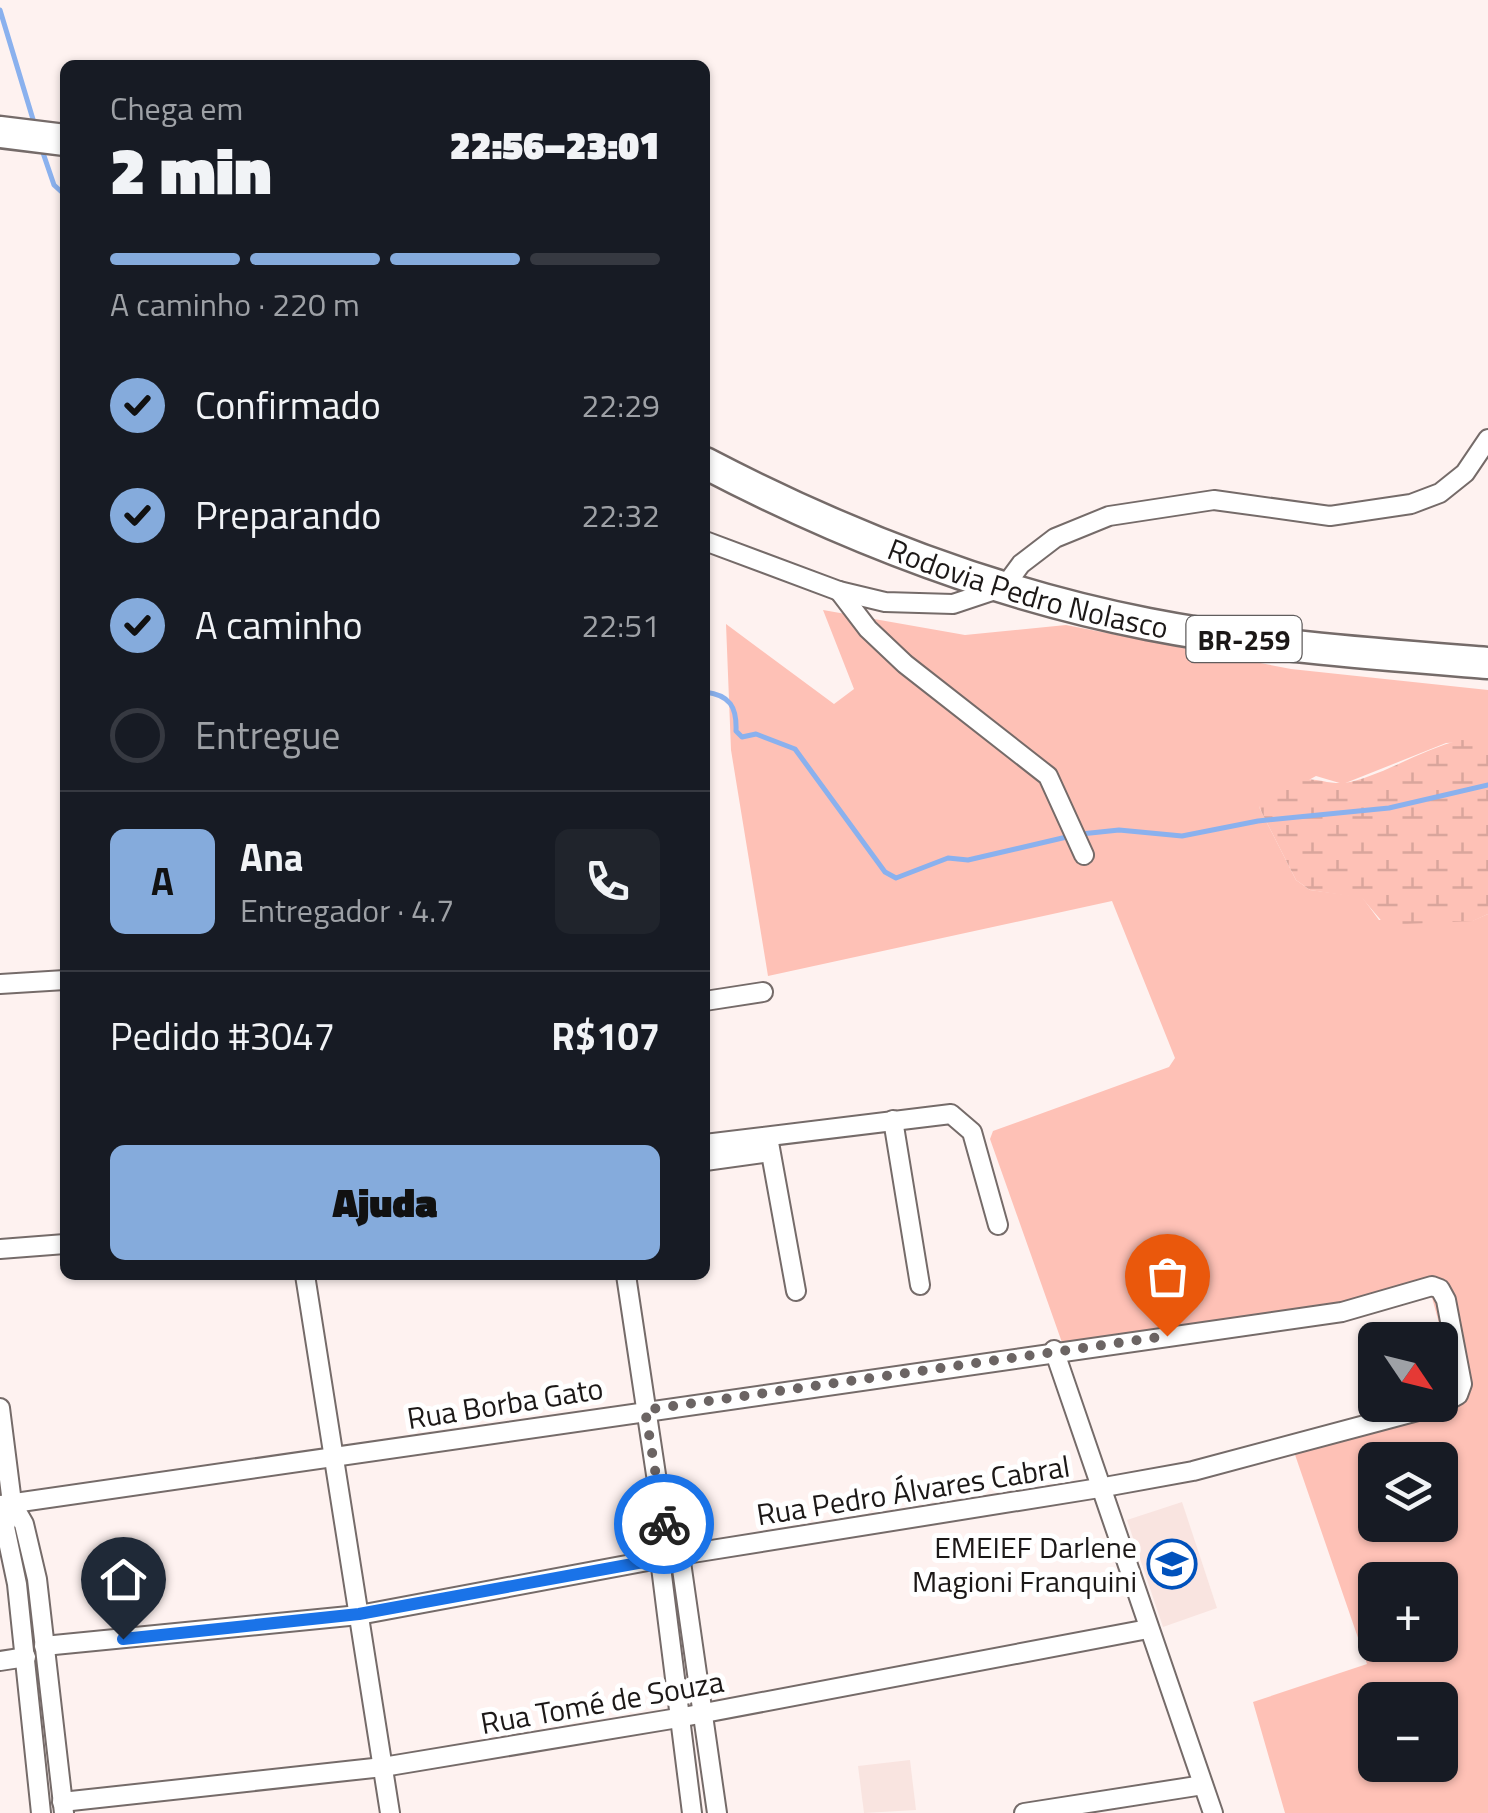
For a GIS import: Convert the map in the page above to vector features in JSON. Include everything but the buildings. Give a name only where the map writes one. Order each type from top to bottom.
[{"type":"highway","points":[[0,132],[60,139]]},
{"type":"highway","name":"Rodovia Pedro Nolasco","points":[[710,465],[835,524],[1004,587],[1146,624],[1488,663]]},
{"type":"street","points":[[710,543],[839,590],[923,606],[953,604],[1004,587],[1031,554],[1055,538],[1109,516],[1214,500],[1330,516],[1411,504],[1440,494],[1465,473],[1488,439]]},
{"type":"street","points":[[839,590],[853,613],[905,664],[1048,776],[1084,855]]},
{"type":"street","points":[[0,984],[60,980]]},
{"type":"street","points":[[710,1000],[762,992]]},
{"type":"street","points":[[710,1160],[893,1120],[938,1114],[959,1117],[972,1132],[998,1225]]},
{"type":"street","points":[[893,1120],[920,1285]]},
{"type":"street","points":[[710,1144],[769,1144]]},
{"type":"street","points":[[769,1144],[796,1291]]},
{"type":"street","points":[[0,1250],[60,1244]]},
{"type":"street","points":[[306,1280],[390,1813]]},
{"type":"street","points":[[627,1280],[663,1550],[678,1718],[692,1813]]},
{"type":"street","name":"Rua Borba Gato","points":[[6,1504],[1054,1350],[1342,1312],[1432,1286],[1440,1289],[1446,1300],[1450,1322]]},
{"type":"street","points":[[1054,1350],[1213,1813]]},
{"type":"street","name":"Rua Borba Gato","points":[[1458,1363],[1462,1384],[1458,1395]]},
{"type":"street","points":[[0,1408],[5,1526],[26,1657],[41,1813]]},
{"type":"street","name":"Rua Pedro Álvares Cabral","points":[[44,1646],[359,1614],[663,1550],[680,1555],[1193,1471],[1376,1422]]},
{"type":"street","points":[[6,1504],[24,1524],[38,1579],[63,1808]]},
{"type":"street","points":[[680,1555],[716,1813]]},
{"type":"street","name":"Rua Tomé de Souza","points":[[63,1808],[383,1767],[678,1718],[1148,1629]]},
{"type":"street","points":[[0,1661],[26,1657]]},
{"type":"street","points":[[1024,1813],[1203,1785]]},
{"type":"shaded area","name":"EMEIEF Darlene Magioni Franquini","points":[[1182,1502],[1217,1608],[1163,1627],[1127,1520]]},
{"type":"shaded area","points":[[910,1760],[916,1810],[864,1813],[858,1766]]},
{"type":"green space","points":[[823,610],[965,635],[1066,625],[1291,669],[1488,690],[1488,741],[1446,743],[1343,784],[1316,776],[1259,807],[1296,880],[1310,890],[1362,897],[1379,920],[1472,921],[1488,914],[1488,1813],[1285,1813],[1253,1702],[1366,1662],[1458,1662],[1458,1562],[1358,1562],[1358,1638],[1292,1446],[1367,1422],[1458,1422],[1458,1322],[1439,1322],[1430,1290],[1065,1351],[990,1139],[993,1131],[1169,1067],[1175,1058],[1112,901],[768,976],[731,750],[726,624],[834,704],[854,689]]},
{"type":"green space","points":[[1461,740],[1488,741],[1488,914],[1473,921],[1385,925],[1362,898],[1310,890],[1296,880],[1259,807],[1271,792],[1296,780],[1350,782]]},
{"type":"waterway","points":[[0,10],[35,126]]},
{"type":"waterway","points":[[41,147],[54,185],[60,190]]},
{"type":"waterway","points":[[710,693],[730,704],[736,731],[742,737],[756,734],[795,749],[885,872],[896,878],[948,858],[968,860],[1071,836]]},
{"type":"waterway","points":[[1081,834],[1119,830],[1182,836],[1258,821],[1389,808],[1488,785]]},
{"type":"way so far","points":[[664,1524],[645,1410],[1167,1336]]},
{"type":"place","name":"EMEIEF Darlene Magioni Franquini","points":[[1172,1564]]},
{"type":"route","points":[[123,1639],[359,1614],[660,1559],[666,1541],[664,1524]]}]
